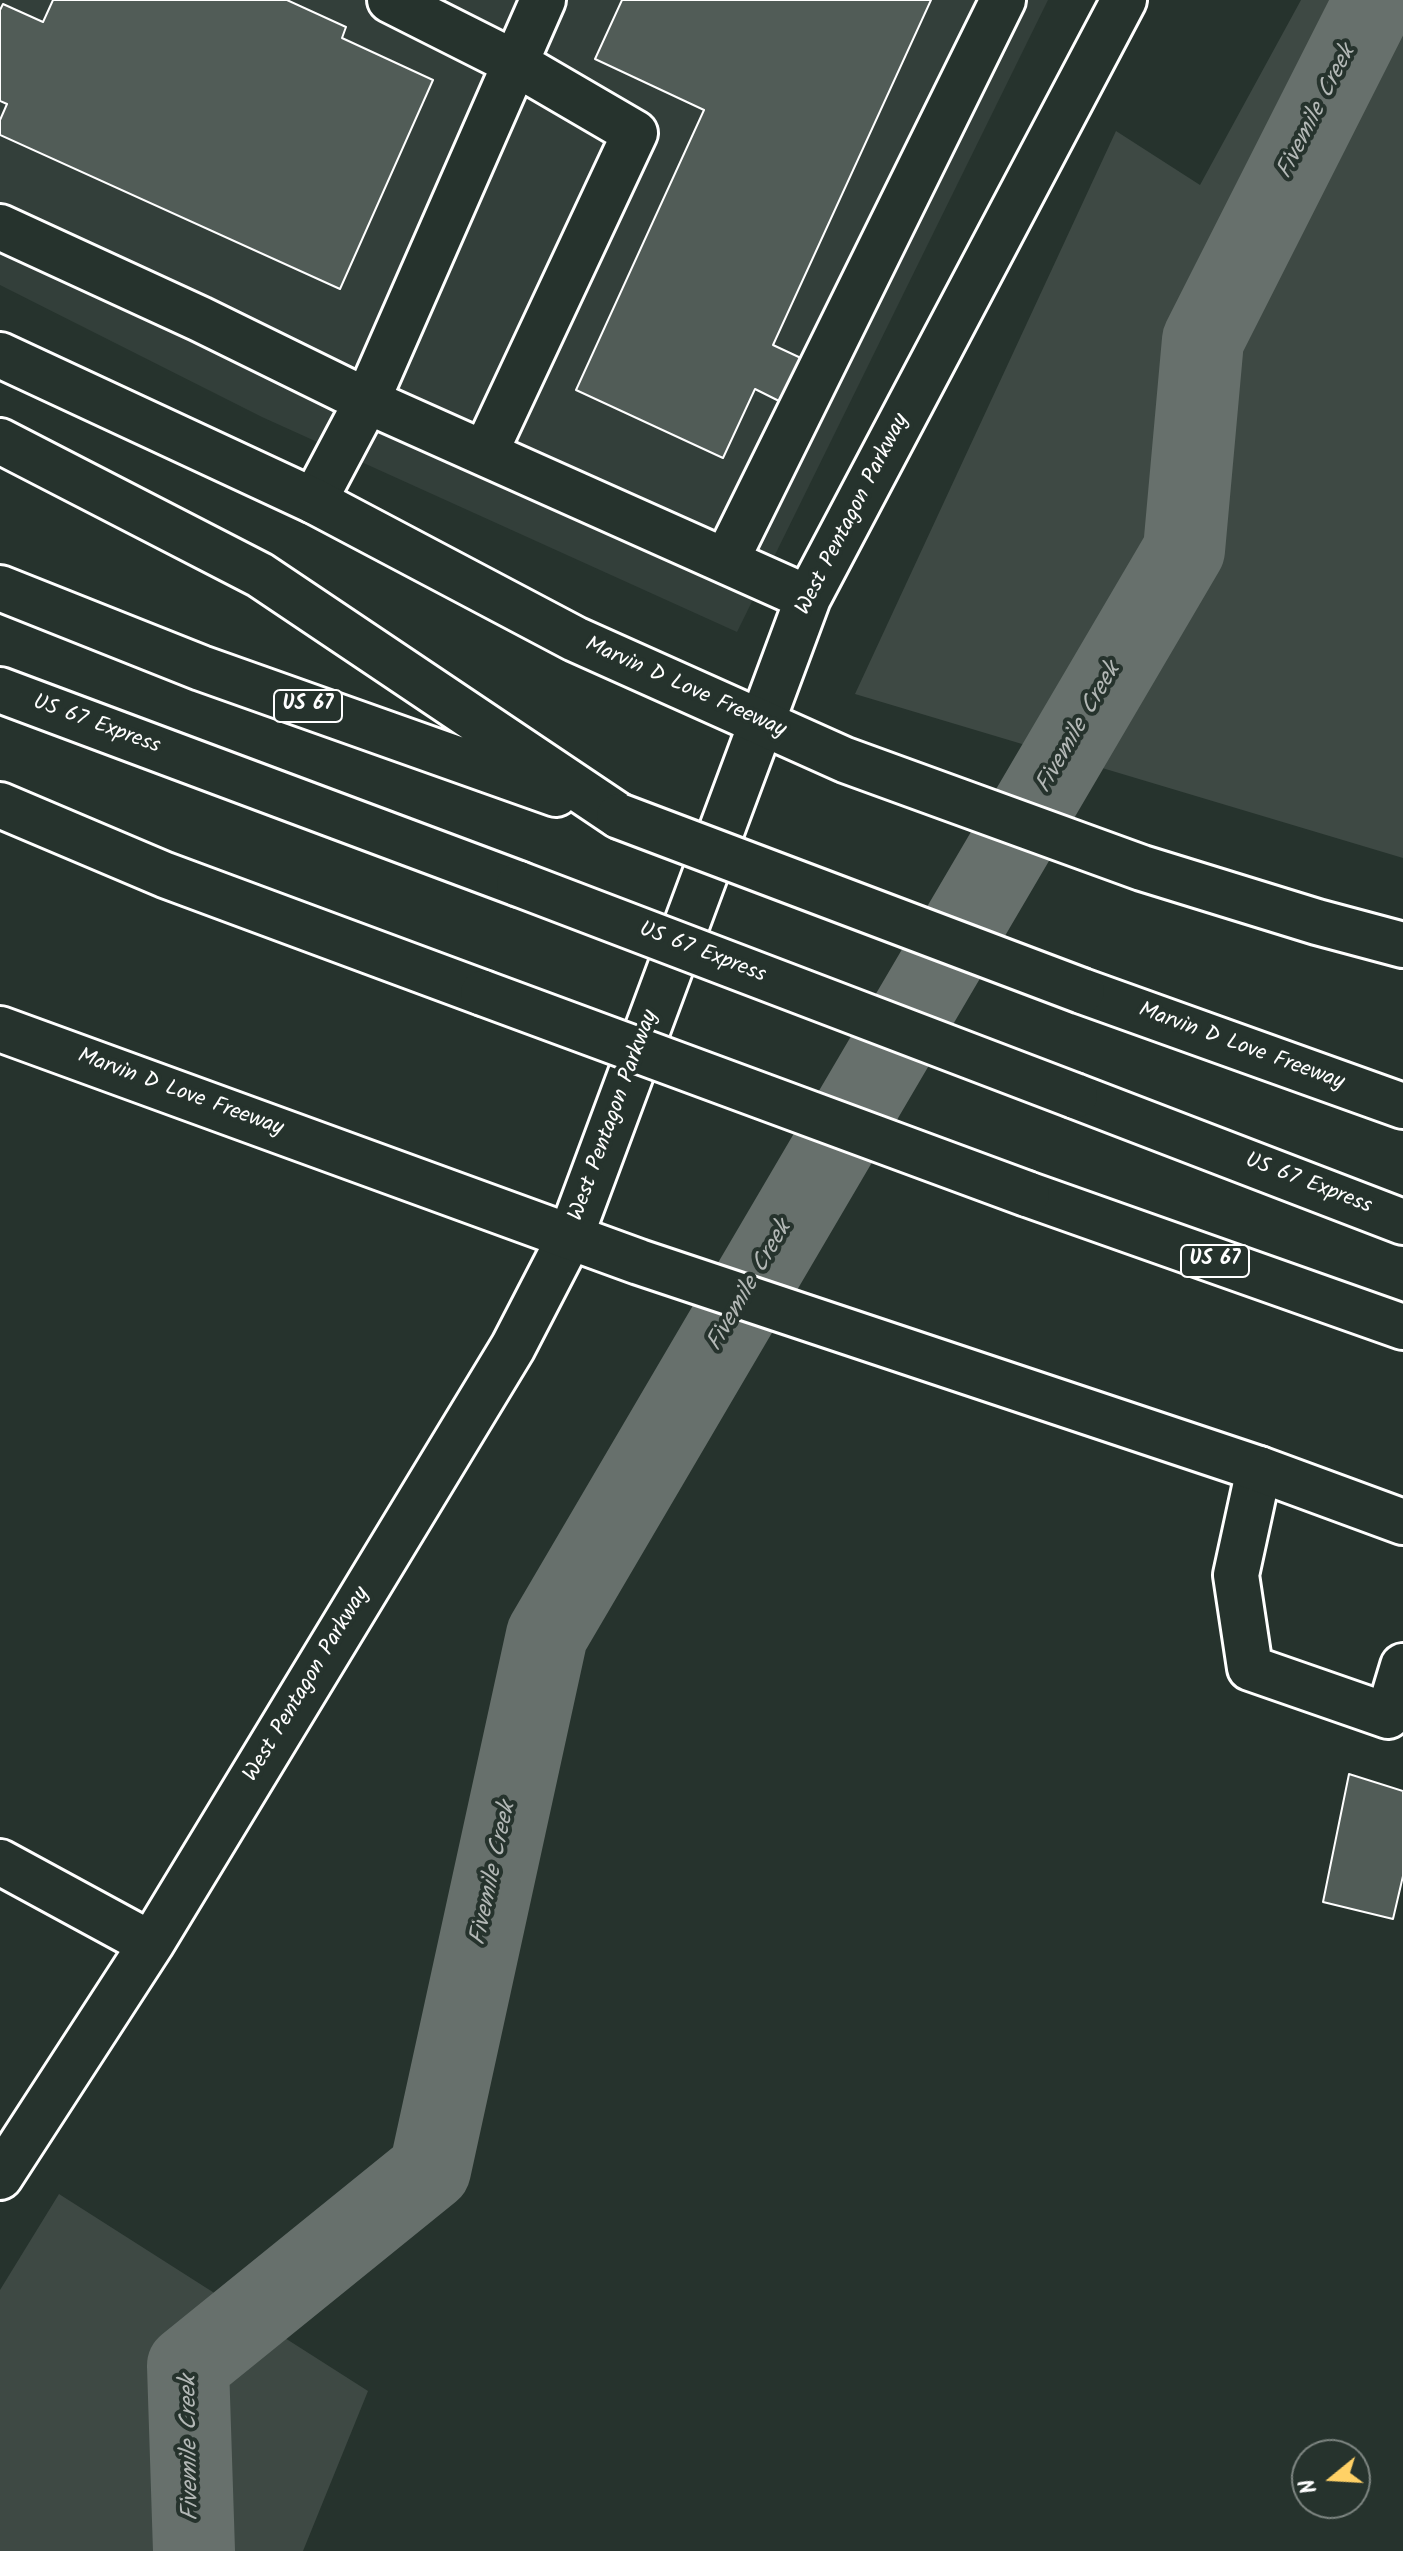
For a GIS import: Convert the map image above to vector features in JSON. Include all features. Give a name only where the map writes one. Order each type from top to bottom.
[{"type":"main road","points":[[390,0],[515,63],[635,133],[485,453]]},
{"type":"main road","points":[[314,501],[367,401],[543,0]]},
{"type":"main road","points":[[726,561],[1003,0]]},
{"type":"main road","name":"West Pentagon Parkway","points":[[0,2177],[151,1944],[513,1347],[571,1235],[808,598],[1124,0]]},
{"type":"main road","points":[[0,227],[200,319],[367,401],[808,598]]},
{"type":"main road","name":"Marvin D Love Freeway","points":[[0,355],[314,501],[575,639],[845,760],[1142,868],[1403,945]]},
{"type":"main road","points":[[0,441],[260,575],[619,816]]},
{"type":"main road","name":"Marvin D Love Freeway","points":[[0,588],[201,668],[619,816],[1082,991],[1403,1106]]},
{"type":"main road","name":"US 67 Express","points":[[0,690],[519,884],[1403,1222]]},
{"type":"main road","name":"US 67","points":[[0,805],[165,875],[1027,1194],[1403,1327]]},
{"type":"main road","name":"Marvin D Love Freeway","points":[[0,1029],[639,1262],[1259,1469],[1403,1522]]},
{"type":"main road","points":[[1259,1469],[1236,1575],[1250,1668],[1388,1716],[1403,1666]]},
{"type":"main road","points":[[0,1862],[151,1944]]},
{"type":"shaded area","points":[[0,0],[1048,0],[737,632],[262,417],[0,285]]},
{"type":"shaded area","points":[[1301,0],[1403,0],[1403,858],[855,694],[1116,131],[1200,185]]},
{"type":"shaded area","points":[[59,2194],[368,2391],[303,2551],[0,2551],[0,2290]]},
{"type":"building","points":[[53,0],[287,0],[346,27],[342,38],[433,80],[340,289],[0,135],[0,120],[7,104],[0,101],[0,10],[3,4],[43,22]]},
{"type":"building","points":[[622,0],[931,0],[773,345],[803,359],[783,403],[755,389],[723,458],[576,390],[704,110],[595,59]]},
{"type":"building","points":[[1349,1774],[1403,1791],[1403,1876],[1393,1919],[1323,1902]]},
{"type":"waterway","name":"Fivemile Creek","points":[[194,2551],[188,2366],[430,2170],[547,1635],[1184,550],[1203,340],[1375,0]]}]
